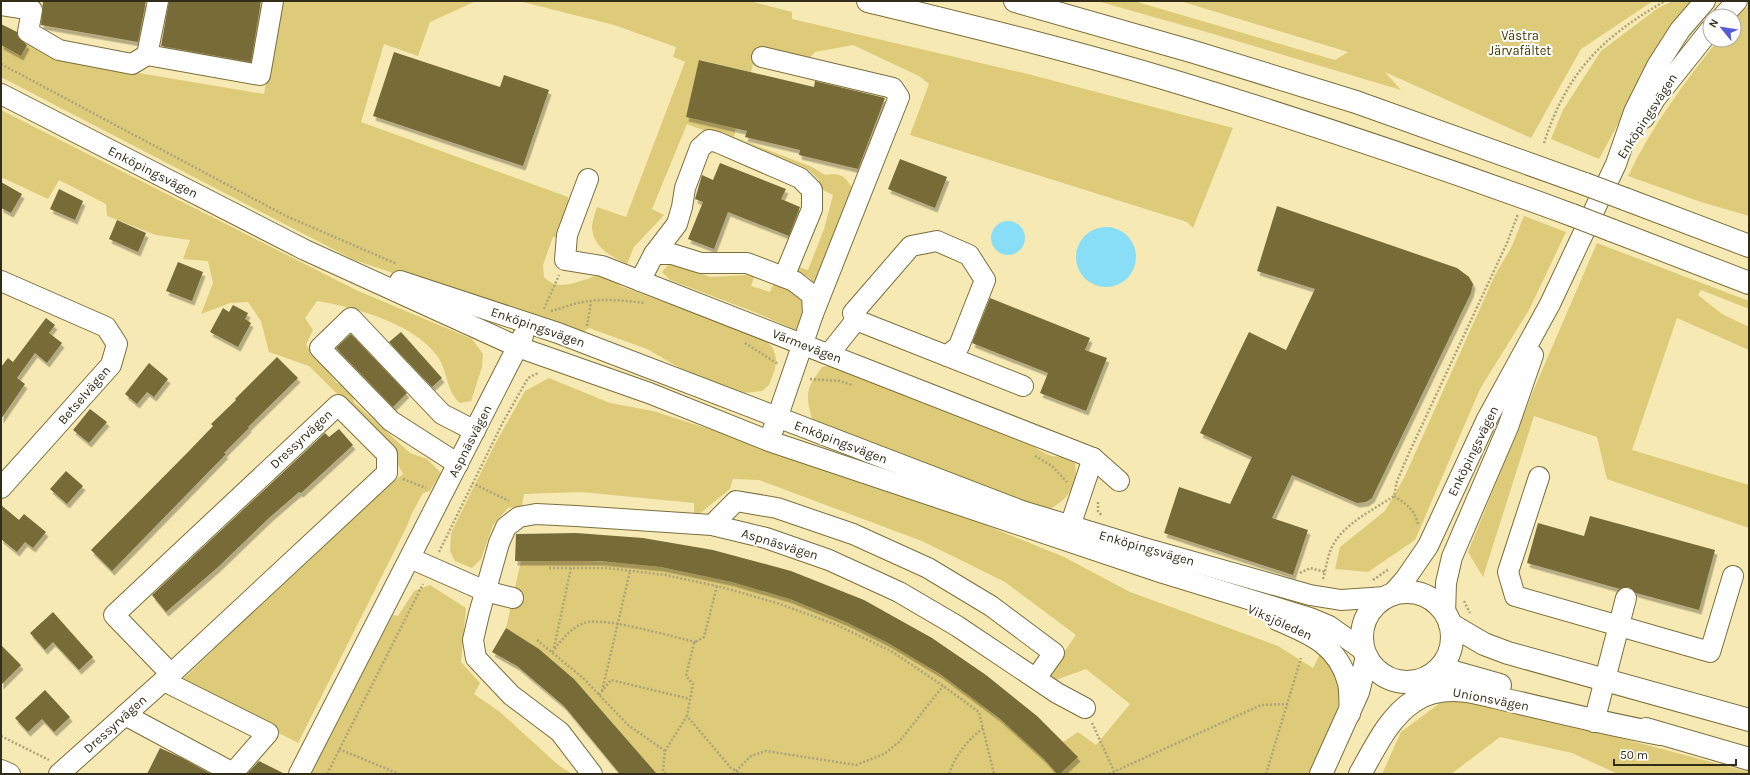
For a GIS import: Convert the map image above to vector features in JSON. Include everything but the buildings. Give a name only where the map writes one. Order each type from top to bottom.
[{"type":"main road","points":[[868,1],[1008,35],[1182,84],[1343,134],[1572,215],[1749,283]]},
{"type":"main road","points":[[1015,1],[1194,52],[1356,102],[1585,184],[1749,246]]},
{"type":"main road","points":[[1669,216],[1749,233]]},
{"type":"main road","points":[[1447,619],[1451,643],[1449,652],[1440,668],[1425,678],[1408,682],[1396,681],[1384,676],[1374,668],[1365,654],[1362,634],[1365,620],[1377,603],[1389,596],[1406,592],[1424,596],[1432,600],[1447,619],[1484,644],[1508,653],[1749,720]]},
{"type":"main road","name":"Viksjöleden","points":[[1321,774],[1350,714],[1358,692],[1365,654]]},
{"type":"main road","name":"Unionsvägen","points":[[1440,668],[1595,717],[1749,759]]},
{"type":"main road","points":[[1351,774],[1378,716],[1388,702],[1408,682]]},
{"type":"main road","name":"Unionsvägen","points":[[1360,774],[1388,727],[1400,711],[1426,694],[1455,690],[1595,717]]},
{"type":"street","points":[[147,55],[158,1]]},
{"type":"street","points":[[1,5],[33,6],[28,32],[59,50],[132,64],[147,55],[260,75],[273,1]]},
{"type":"street","name":"Enköpingsvägen","points":[[1616,164],[1634,112],[1657,66],[1680,30],[1705,1]]},
{"type":"street","name":"Enköpingsvägen","points":[[1,94],[304,250],[518,347],[649,393],[769,441],[1068,533],[1310,595],[1341,600],[1389,596],[1406,578],[1428,546],[1487,419],[1550,304],[1616,164],[1655,99],[1702,40]]},
{"type":"street","points":[[762,57],[893,88],[899,97],[814,314],[769,441]]},
{"type":"street","points":[[640,281],[654,254],[677,224],[682,208],[685,188],[700,148],[709,140],[717,142],[800,178],[812,190],[812,210],[784,277]]},
{"type":"street","points":[[565,260],[567,235],[588,179]]},
{"type":"street","points":[[947,356],[959,346],[985,280],[969,255],[937,241],[911,246],[853,313],[856,320],[947,356],[1023,386]]},
{"type":"street","name":"Enköpingsvägen","points":[[304,250],[533,315],[558,333],[1022,511],[1068,533],[1163,573],[1310,618],[1329,626],[1365,654]]},
{"type":"street","points":[[654,254],[672,254],[701,263],[747,263],[794,281],[812,295],[814,314]]},
{"type":"street","name":"Värmevägen","points":[[565,260],[602,266],[1093,458],[1120,481]]},
{"type":"street","name":"Betselvägen","points":[[1,281],[106,327],[117,344],[111,365],[1,488]]},
{"type":"street","name":"Enköpingsvägen","points":[[1447,619],[1446,583],[1452,557],[1508,427],[1550,304]]},
{"type":"street","name":"Aspnäsvägen","points":[[299,774],[533,315]]},
{"type":"street","points":[[458,464],[391,421],[320,348],[351,318],[442,414],[475,430]]},
{"type":"street","points":[[829,354],[856,320]]},
{"type":"street","name":"Dressyrvägen","points":[[62,771],[167,678],[387,473],[387,454],[338,404],[114,615],[167,678]]},
{"type":"street","points":[[1068,533],[1093,458]]},
{"type":"street","points":[[1539,477],[1508,572],[1515,596],[1710,652],[1733,576]]},
{"type":"street","points":[[712,525],[736,501],[777,508],[853,534],[928,568],[991,606],[1054,653],[1036,678]]},
{"type":"street","name":"Aspnäsvägen","points":[[519,517],[536,514],[712,525],[766,538],[830,560],[899,592],[958,626],[1057,693],[1085,708]]},
{"type":"street","points":[[519,517],[506,527],[498,543],[473,640],[476,658],[511,695],[560,732],[592,774]]},
{"type":"street","points":[[410,558],[485,591],[513,598]]},
{"type":"street","name":"Viksjöleden","points":[[1163,573],[1304,631],[1326,644],[1339,660],[1348,683],[1350,714]]},
{"type":"street","points":[[1595,717],[1626,598]]},
{"type":"street","points":[[124,715],[233,773],[268,733],[167,678]]},
{"type":"street","points":[[1,770],[10,774]]},
{"type":"path","points":[[1544,144],[1553,116],[1568,88],[1583,65],[1600,45],[1617,31],[1665,1]]},
{"type":"path","points":[[1,64],[286,216],[401,265]]},
{"type":"path","points":[[1320,586],[1331,550],[1338,537],[1346,528],[1394,496],[1397,481],[1409,453],[1507,243],[1518,214]]},
{"type":"path","points":[[533,315],[544,309],[565,260]]},
{"type":"path","points":[[544,309],[551,311],[579,303],[619,300],[649,303]]},
{"type":"path","points":[[587,330],[590,302]]},
{"type":"path","points":[[551,311],[558,325],[558,333]]},
{"type":"path","points":[[740,341],[793,373],[814,380],[840,381],[859,388]]},
{"type":"path","points":[[327,774],[432,568],[472,483],[503,422],[528,378],[541,372],[548,358]]},
{"type":"path","points":[[1029,452],[1052,466],[1069,484],[1098,495],[1098,511],[1103,517]]},
{"type":"path","points":[[387,473],[429,489]]},
{"type":"path","points":[[472,483],[513,503],[519,517]]},
{"type":"path","points":[[1394,496],[1411,507],[1416,516],[1419,527]]},
{"type":"path","points":[[1370,582],[1394,566]]},
{"type":"path","points":[[549,568],[630,571],[666,575],[717,586],[780,604],[837,625],[891,651],[979,712],[994,774]]},
{"type":"path","points":[[553,650],[571,568]]},
{"type":"path","points":[[1299,574],[1310,568],[1325,572]]},
{"type":"path","points":[[602,691],[630,571]]},
{"type":"path","points":[[666,774],[663,771],[665,751],[687,716],[693,684],[686,676],[694,643],[704,637],[717,586]]},
{"type":"path","points":[[1462,594],[1474,619]]},
{"type":"path","points":[[553,650],[566,635],[585,623],[618,623],[696,642]]},
{"type":"path","points":[[538,640],[553,650],[583,678],[628,725],[665,751]]},
{"type":"path","points":[[1266,774],[1301,658]]},
{"type":"path","points":[[599,695],[611,680],[690,699]]},
{"type":"path","points":[[734,774],[750,756],[766,751],[856,765],[877,757],[899,742],[943,686]]},
{"type":"path","points":[[1109,774],[1261,705],[1288,704]]},
{"type":"path","points":[[1085,708],[1114,772]]},
{"type":"path","points":[[687,716],[731,768],[742,774]]},
{"type":"path","points":[[950,774],[953,762],[966,742],[983,728]]},
{"type":"path","points":[[1,736],[62,771]]},
{"type":"path","points":[[340,749],[399,774]]},
{"type":"green space","points":[[280,1],[476,1],[430,22],[418,56],[384,44],[361,122],[568,197],[569,210],[560,238],[553,237],[543,265],[544,277],[550,282],[564,285],[579,282],[602,274],[617,282],[620,286],[764,339],[773,348],[776,358],[775,369],[769,385],[762,391],[744,393],[692,375],[647,349],[589,328],[580,335],[354,260],[1,77],[1,45],[21,56],[29,42],[73,62],[264,94]]},
{"type":"green space","points":[[519,1],[749,1],[792,12],[792,19],[1028,74],[1233,128],[1193,228],[1187,222],[910,135],[929,84],[919,76],[853,45],[815,52],[807,61],[757,48],[751,72],[701,60],[686,117],[736,128],[734,137],[812,167],[825,175],[840,175],[846,179],[854,191],[816,285],[808,277],[796,271],[797,267],[808,270],[824,229],[833,195],[819,188],[819,180],[809,170],[687,124],[652,209],[664,215],[634,247],[627,264],[610,255],[600,246],[593,235],[592,223],[597,207],[626,217],[685,62],[673,57],[676,47],[614,25]]},
{"type":"green space","name":"Västra Järvafältet","points":[[1097,1],[1134,1],[1335,60],[1348,52],[1180,1],[1653,1],[1581,49],[1531,138],[1385,72],[1401,90]]},
{"type":"green space","points":[[1673,1],[1696,1],[1660,47],[1599,159],[1551,139],[1563,110],[1601,51],[1658,8]]},
{"type":"green space","points":[[1749,5],[1749,216],[1701,202],[1628,176],[1658,122],[1712,48],[1742,48],[1742,12]]},
{"type":"green space","points":[[1,110],[356,290],[472,339],[483,354],[482,367],[471,401],[460,403],[452,393],[444,369],[438,357],[428,345],[400,326],[366,313],[317,301],[305,318],[313,330],[306,345],[337,383],[350,386],[354,402],[410,453],[427,459],[441,473],[430,491],[423,493],[412,513],[407,526],[298,743],[180,682],[372,499],[403,474],[387,443],[309,366],[269,352],[261,321],[248,302],[230,303],[201,314],[213,283],[208,261],[183,259],[190,240],[156,235],[107,216],[106,204],[59,180],[48,199],[1,177]]},
{"type":"green space","points":[[1524,216],[1566,232],[1529,310],[1480,389],[1415,540],[1368,572],[1335,569],[1340,547],[1385,511],[1404,478],[1495,275],[1512,246]]},
{"type":"green space","points":[[1597,243],[1749,301],[1749,309],[1701,290],[1698,295],[1722,314],[1749,327],[1749,350],[1677,318],[1632,450],[1749,485],[1749,528],[1607,479],[1597,437],[1534,416],[1483,577],[1468,552],[1534,389]]},
{"type":"green space","points":[[668,265],[682,266],[710,277],[747,275],[754,277],[751,286],[770,292],[775,281],[802,295],[805,309],[800,332],[757,313],[670,280],[662,272]]},
{"type":"green space","points":[[834,365],[1023,439],[1048,455],[1071,458],[1074,460],[1076,468],[1076,476],[1072,489],[1063,500],[1050,509],[1006,497],[826,428],[812,419],[808,403],[808,392],[822,367]]},
{"type":"green space","points":[[549,378],[610,403],[653,411],[905,492],[1064,557],[1130,592],[1278,646],[1313,668],[1321,652],[1335,673],[1338,681],[1339,694],[1335,718],[1326,741],[1309,774],[1060,774],[1078,757],[1063,742],[1078,732],[1096,745],[1130,704],[1086,669],[1053,681],[1048,675],[1076,635],[1005,582],[922,541],[759,480],[733,479],[730,489],[698,515],[694,513],[694,503],[581,492],[524,494],[522,506],[508,508],[493,525],[481,559],[472,568],[455,561],[450,551],[451,533],[495,444],[525,391]]},
{"type":"green space","points":[[555,560],[634,564],[701,574],[743,584],[783,596],[823,612],[861,629],[899,649],[935,671],[969,695],[1004,723],[1037,752],[1057,774],[657,774],[574,679],[539,649],[506,628],[521,561]]},
{"type":"green space","points":[[430,585],[466,608],[461,662],[480,683],[474,694],[500,712],[557,764],[572,774],[307,774],[393,615],[398,616],[414,591]]},
{"type":"green space","points":[[1444,700],[1496,705],[1749,772],[1749,774],[1618,774],[1572,753],[1500,737],[1451,774],[1382,774],[1401,732]]},
{"type":"water","points":[[1008,221],[1020,226],[1025,238],[1020,250],[1008,255],[996,250],[991,238],[996,226]]},
{"type":"water","points":[[1100,227],[1112,227],[1128,235],[1134,245],[1136,257],[1134,269],[1128,279],[1112,287],[1100,287],[1084,279],[1076,263],[1076,251],[1084,235]]}]
